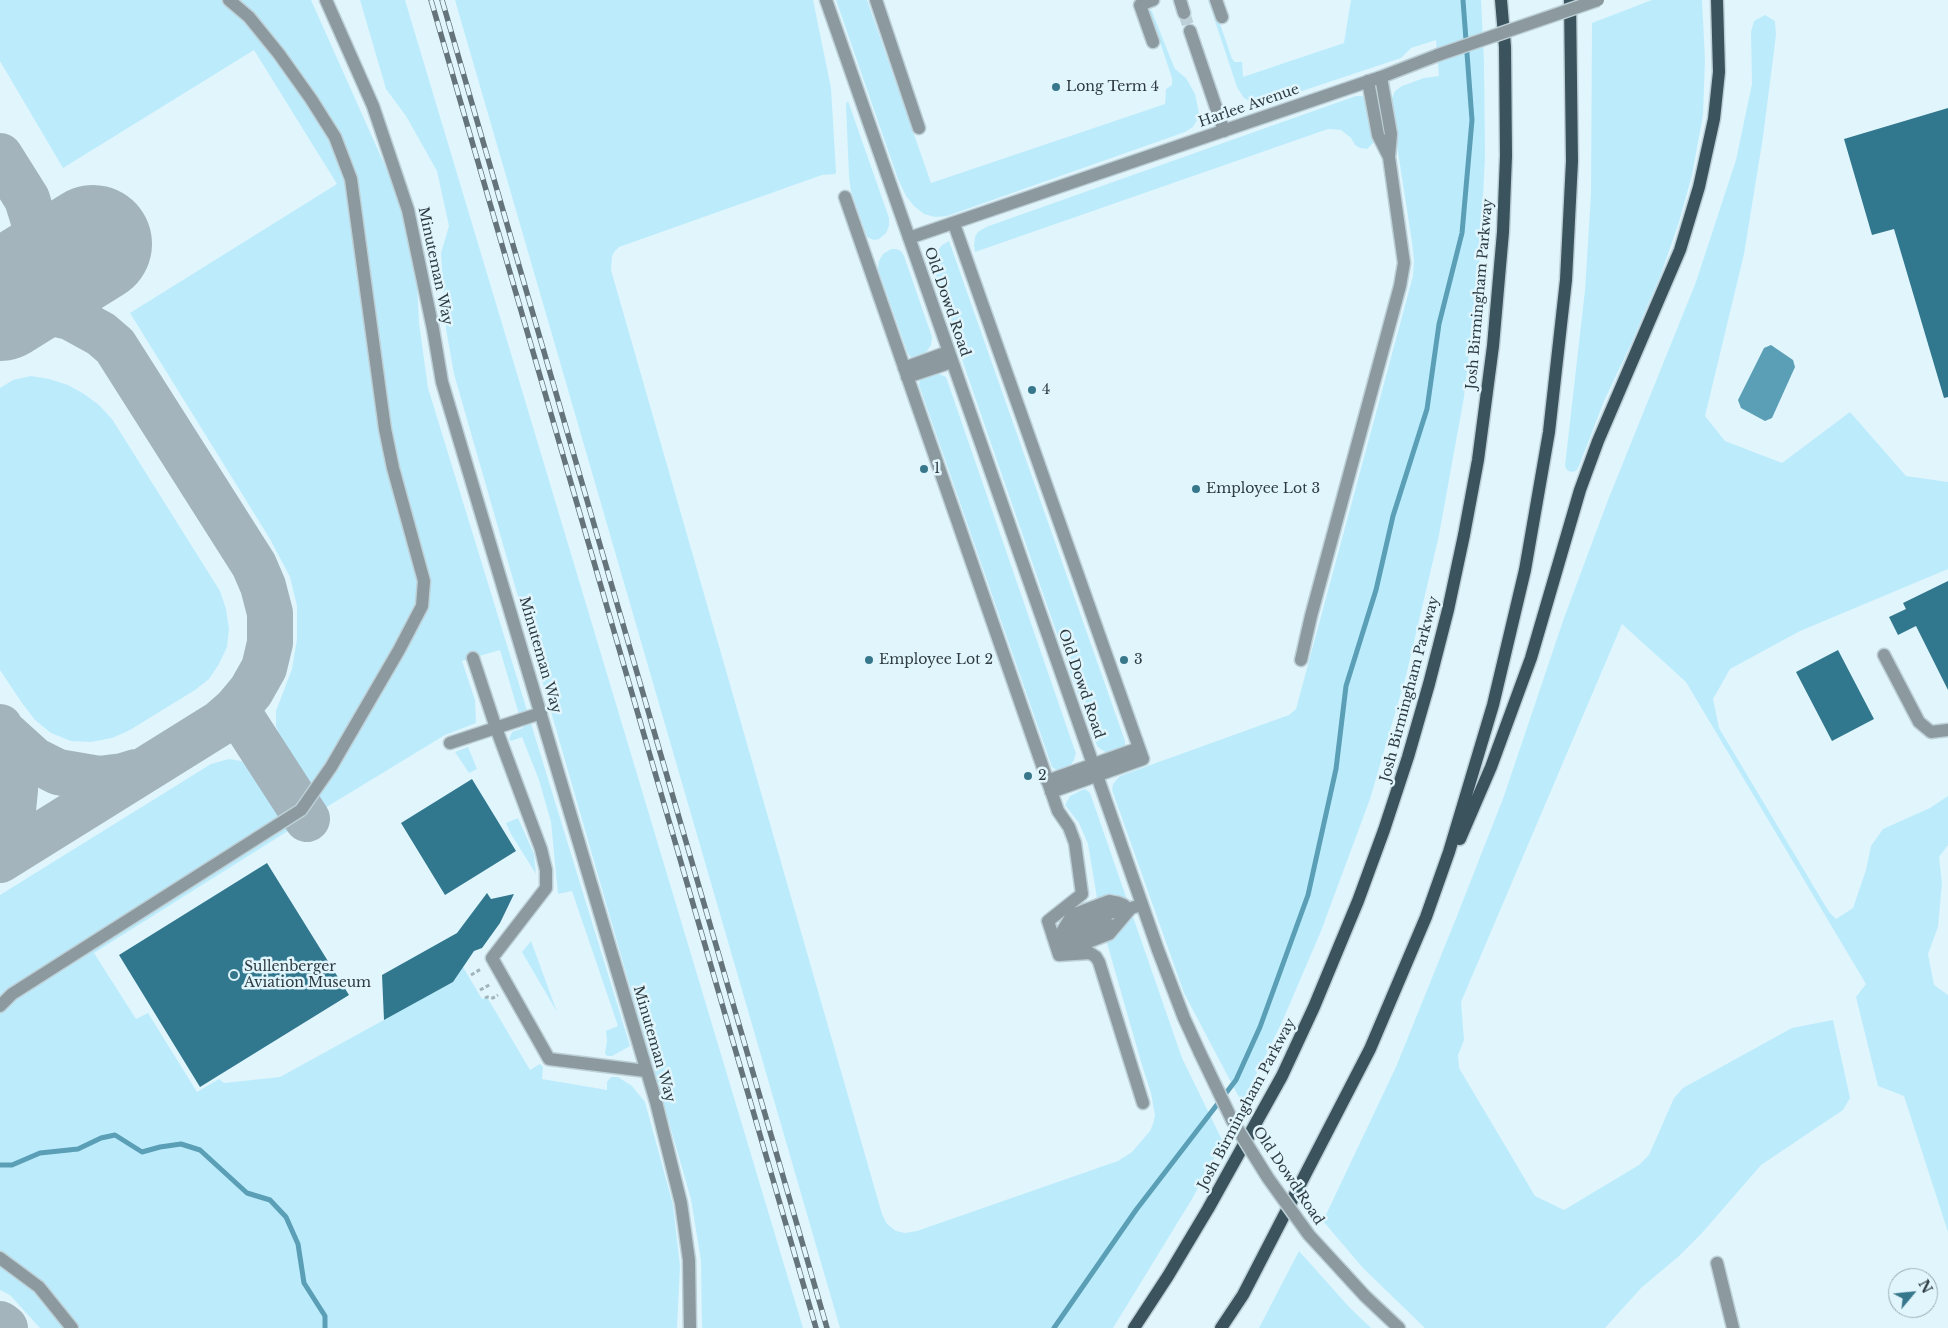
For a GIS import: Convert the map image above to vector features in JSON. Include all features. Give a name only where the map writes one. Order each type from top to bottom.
[{"type":"main road","name":"Josh Birmingham Parkway","points":[[1134,1328],[1208,1209],[1282,1076],[1314,1007],[1358,901],[1384,830],[1430,684],[1448,610],[1478,460],[1493,346],[1506,156],[1505,47],[1501,0]]},
{"type":"main road","points":[[1426,917],[1493,705],[1525,570],[1549,432],[1566,280],[1572,162],[1570,0]]},
{"type":"main road","points":[[1221,1328],[1243,1295],[1370,1049],[1491,767],[1531,658],[1580,490],[1598,441],[1680,250],[1699,187],[1714,119],[1719,72],[1717,0]]},
{"type":"street","points":[[0,1006],[12,994],[301,810],[331,767],[399,650],[422,606],[424,581],[393,468],[385,429],[351,179],[335,137],[311,99],[279,54],[249,17],[229,0]]},
{"type":"street","name":"Minuteman Way","points":[[326,0],[373,106],[408,210],[442,382],[646,1070],[681,1202],[689,1260],[690,1328]]},
{"type":"street","name":"Old Dowd Road","points":[[826,0],[1095,770],[1136,907],[1200,1053],[1232,1120],[1268,1178],[1309,1235],[1365,1296],[1399,1328]]},
{"type":"street","points":[[876,0],[919,128]]},
{"type":"street","points":[[1153,0],[1140,5],[1153,42]]},
{"type":"street","points":[[1180,0],[1184,13]]},
{"type":"street","points":[[1216,0],[1222,17]]},
{"type":"street","name":"Harlee Avenue","points":[[909,238],[1381,77],[1598,0]]},
{"type":"street","points":[[1190,31],[1224,131]]},
{"type":"street","points":[[1302,660],[1404,263],[1389,157],[1391,134],[1381,77]]},
{"type":"street","points":[[1368,81],[1378,135],[1389,157]]},
{"type":"street","points":[[845,197],[1049,786],[1058,811],[1069,827],[1075,843],[1082,894],[1048,921],[1060,940],[1073,948],[1109,934],[1114,926],[1136,907]]},
{"type":"street","points":[[954,224],[1141,754],[1049,786]]},
{"type":"street","points":[[906,373],[950,357]]},
{"type":"street","points":[[1884,655],[1919,722],[1931,732],[1948,730]]},
{"type":"street","points":[[473,658],[496,728],[541,849],[546,870],[546,888],[492,958],[550,1059],[646,1070]]},
{"type":"street","points":[[450,743],[541,712]]},
{"type":"street","points":[[1060,940],[1113,912],[1119,903],[1136,907]]},
{"type":"street","points":[[1060,940],[1096,957],[1107,986],[1143,1103]]},
{"type":"street","points":[[0,1258],[38,1287],[72,1328]]},
{"type":"street","points":[[1717,1263],[1733,1328]]},
{"type":"shaded area","points":[[0,0],[311,0],[403,206],[415,242],[419,323],[428,388],[630,1046],[612,1056],[607,1056],[605,1053],[606,1031],[618,1026],[572,891],[558,894],[551,822],[539,780],[522,737],[511,741],[509,739],[512,732],[523,728],[500,650],[462,661],[475,700],[476,723],[445,735],[325,808],[282,742],[276,726],[276,711],[292,669],[297,639],[297,606],[290,577],[270,539],[130,313],[337,184],[254,50],[63,168],[0,61]]},
{"type":"shaded area","points":[[360,0],[405,0],[803,1328],[702,1328],[701,1261],[691,1199],[454,374],[446,329],[441,253],[449,226],[437,171],[406,116],[386,89]]},
{"type":"shaded area","points":[[455,0],[813,0],[831,88],[835,174],[822,175],[619,247],[612,256],[611,270],[882,1214],[887,1224],[896,1231],[905,1233],[917,1231],[1118,1161],[1132,1152],[1150,1131],[1155,1115],[1151,1093],[1101,922],[1088,844],[1079,823],[1065,805],[1070,796],[1080,791],[1085,789],[1090,793],[1182,1058],[1223,1142],[1192,1199],[1113,1328],[840,1328]]},
{"type":"shaded area","points":[[836,0],[867,0],[931,183],[1165,104],[1166,89],[1172,85],[1172,78],[1150,12],[1151,9],[1175,69],[1186,78],[1195,94],[1199,113],[1197,120],[1193,127],[1185,132],[947,216],[935,217],[924,214],[906,196],[898,179]]},
{"type":"shaded area","points":[[1208,0],[1212,0],[1232,59],[1235,62],[1242,62],[1243,77],[1344,43],[1351,0],[1481,0],[1484,62],[1485,157],[1480,254],[1464,397],[1439,535],[1406,676],[1370,799],[1321,931],[1282,1022],[1242,1103],[1184,993],[1112,790],[1113,784],[1120,776],[1289,715],[1296,709],[1413,276],[1412,242],[1391,107],[1392,98],[1395,91],[1402,86],[1424,78],[1439,76],[1436,40],[1411,48],[1401,58],[1266,103],[1253,103],[1244,98],[1237,87]]},
{"type":"shaded area","points":[[1652,0],[1702,0],[1705,60],[1703,115],[1692,175],[1679,222],[1661,274],[1604,401],[1579,466],[1576,471],[1571,472],[1565,466],[1585,290],[1591,194],[1592,23]]},
{"type":"shaded area","points":[[1765,15],[1775,21],[1776,35],[1763,137],[1744,254],[1705,416],[1725,441],[1782,463],[1850,412],[1906,476],[1948,482],[1948,569],[1800,631],[1730,669],[1713,699],[1719,728],[1829,912],[1836,919],[1853,908],[1866,870],[1871,846],[1883,829],[1930,808],[1948,796],[1948,845],[1939,857],[1942,883],[1938,927],[1928,954],[1934,985],[1948,995],[1948,1232],[1904,1096],[1878,1086],[1856,997],[1866,984],[1686,682],[1622,624],[1461,1002],[1464,1040],[1458,1055],[1459,1068],[1535,1196],[1564,1210],[1639,1165],[1649,1155],[1674,1098],[1683,1088],[1792,1028],[1833,1020],[1850,1098],[1843,1110],[1761,1165],[1702,1233],[1679,1256],[1641,1288],[1605,1328],[1425,1328],[1363,1268],[1323,1221],[1396,1067],[1457,916],[1504,796],[1564,618],[1608,500],[1696,282],[1736,160],[1752,84],[1751,32],[1754,21]]},
{"type":"shaded area","points":[[1356,96],[1362,96],[1367,100],[1375,141],[1367,149],[1355,145],[1351,138],[1341,130],[1328,129],[975,252],[975,237],[978,232],[986,227]]},
{"type":"shaded area","points":[[848,101],[889,218],[889,226],[886,233],[879,239],[874,240],[867,237],[851,191],[846,104]]},
{"type":"shaded area","points":[[949,241],[1125,741],[1125,747],[1112,753],[1105,752],[1098,747],[1093,738],[932,273],[932,263],[936,253],[942,245]]},
{"type":"shaded area","points":[[891,249],[901,251],[904,256],[932,337],[931,345],[919,358],[912,358],[908,354],[878,269],[879,261],[883,254]]},
{"type":"shaded area","points":[[1771,345],[1793,360],[1795,367],[1772,418],[1765,421],[1741,408],[1738,400],[1764,348]]},
{"type":"shaded area","points":[[937,373],[946,377],[1076,753],[1069,767],[1058,771],[1052,767],[919,385],[923,377]]},
{"type":"shaded area","points":[[31,376],[68,385],[99,405],[112,419],[220,591],[226,609],[229,629],[227,647],[209,679],[195,690],[130,730],[112,738],[91,742],[71,741],[51,733],[35,720],[0,670],[0,388],[13,380]]},
{"type":"shaded area","points":[[468,747],[477,769],[469,773],[455,752]]},
{"type":"shaded area","points":[[229,759],[241,761],[254,770],[291,829],[94,953],[136,1019],[148,1013],[197,1092],[219,1079],[224,1083],[280,1077],[453,982],[463,967],[482,999],[487,997],[530,1070],[540,1064],[543,1067],[542,1079],[607,1090],[607,1082],[611,1077],[618,1077],[632,1086],[645,1102],[673,1205],[680,1266],[677,1328],[40,1328],[10,1295],[0,1290],[0,895],[211,764]]},
{"type":"shaded area","points":[[518,818],[534,854],[536,874],[506,823]]},
{"type":"shaded area","points":[[531,941],[557,1012],[522,952]]},
{"type":"shaded area","points":[[1299,1251],[1350,1308],[1371,1328],[1259,1328]]},
{"type":"building","points":[[1948,108],[1948,397],[1944,398],[1894,229],[1872,235],[1844,139]]},
{"type":"building","points":[[1948,581],[1948,690],[1916,626],[1898,635],[1889,617],[1906,609],[1903,603]]},
{"type":"building","points":[[1838,650],[1874,719],[1832,741],[1796,672]]},
{"type":"building","points":[[472,779],[516,851],[445,895],[401,823]]},
{"type":"building","name":"Sullenberger Aviation Museum","points":[[267,863],[349,995],[200,1087],[119,955]]},
{"type":"building","name":"Sullenberger Aviation Museum","points":[[487,893],[491,899],[514,894],[500,923],[482,948],[474,951],[453,982],[384,1020],[382,975],[457,933]]},
{"type":"waterway","points":[[1054,1328],[1136,1210],[1236,1080],[1260,1027],[1308,895],[1336,769],[1346,686],[1376,590],[1393,516],[1427,409],[1439,324],[1462,233],[1472,120],[1463,0]]},
{"type":"waterway","points":[[0,1165],[12,1165],[40,1153],[78,1149],[101,1138],[115,1135],[142,1152],[181,1144],[200,1150],[247,1193],[270,1200],[286,1217],[298,1244],[304,1283],[325,1316],[325,1328]]},
{"type":"taxiway","points":[[0,156],[27,199],[35,225],[36,241],[28,268],[20,279],[0,297]]},
{"type":"taxiway","points":[[0,311],[15,308],[40,310],[70,317],[101,334],[115,346],[254,565],[263,586],[270,613],[270,643],[264,668],[251,691],[236,709],[220,723],[0,860]]},
{"type":"taxiway","points":[[236,709],[307,819]]},
{"type":"taxiway","points":[[0,727],[10,751],[15,773],[13,810],[5,835],[0,843]]},
{"type":"taxiway","points":[[2,731],[34,760],[58,772],[99,779],[123,776],[136,772]]},
{"type":"taxiway","points":[[0,1324],[5,1328]]},
{"type":"runway","points":[[0,302],[93,244]]},
{"type":"tunnel","points":[[1184,13],[1190,31]]},
{"type":"railway","points":[[431,0],[816,1328]]},
{"type":"railway","points":[[442,0],[827,1328]]},
{"type":"place","name":"Long Term 4","points":[[1056,87]]},
{"type":"place","name":"4","points":[[1032,390]]},
{"type":"place","name":"1","points":[[924,469]]},
{"type":"place","name":"Employee Lot 3","points":[[1196,489]]},
{"type":"place","name":"Employee Lot 2","points":[[869,660]]},
{"type":"place","name":"3","points":[[1124,660]]},
{"type":"place","name":"2","points":[[1028,776]]},
{"type":"place","name":"Sullenberger Aviation Museum","points":[[234,975]]}]
